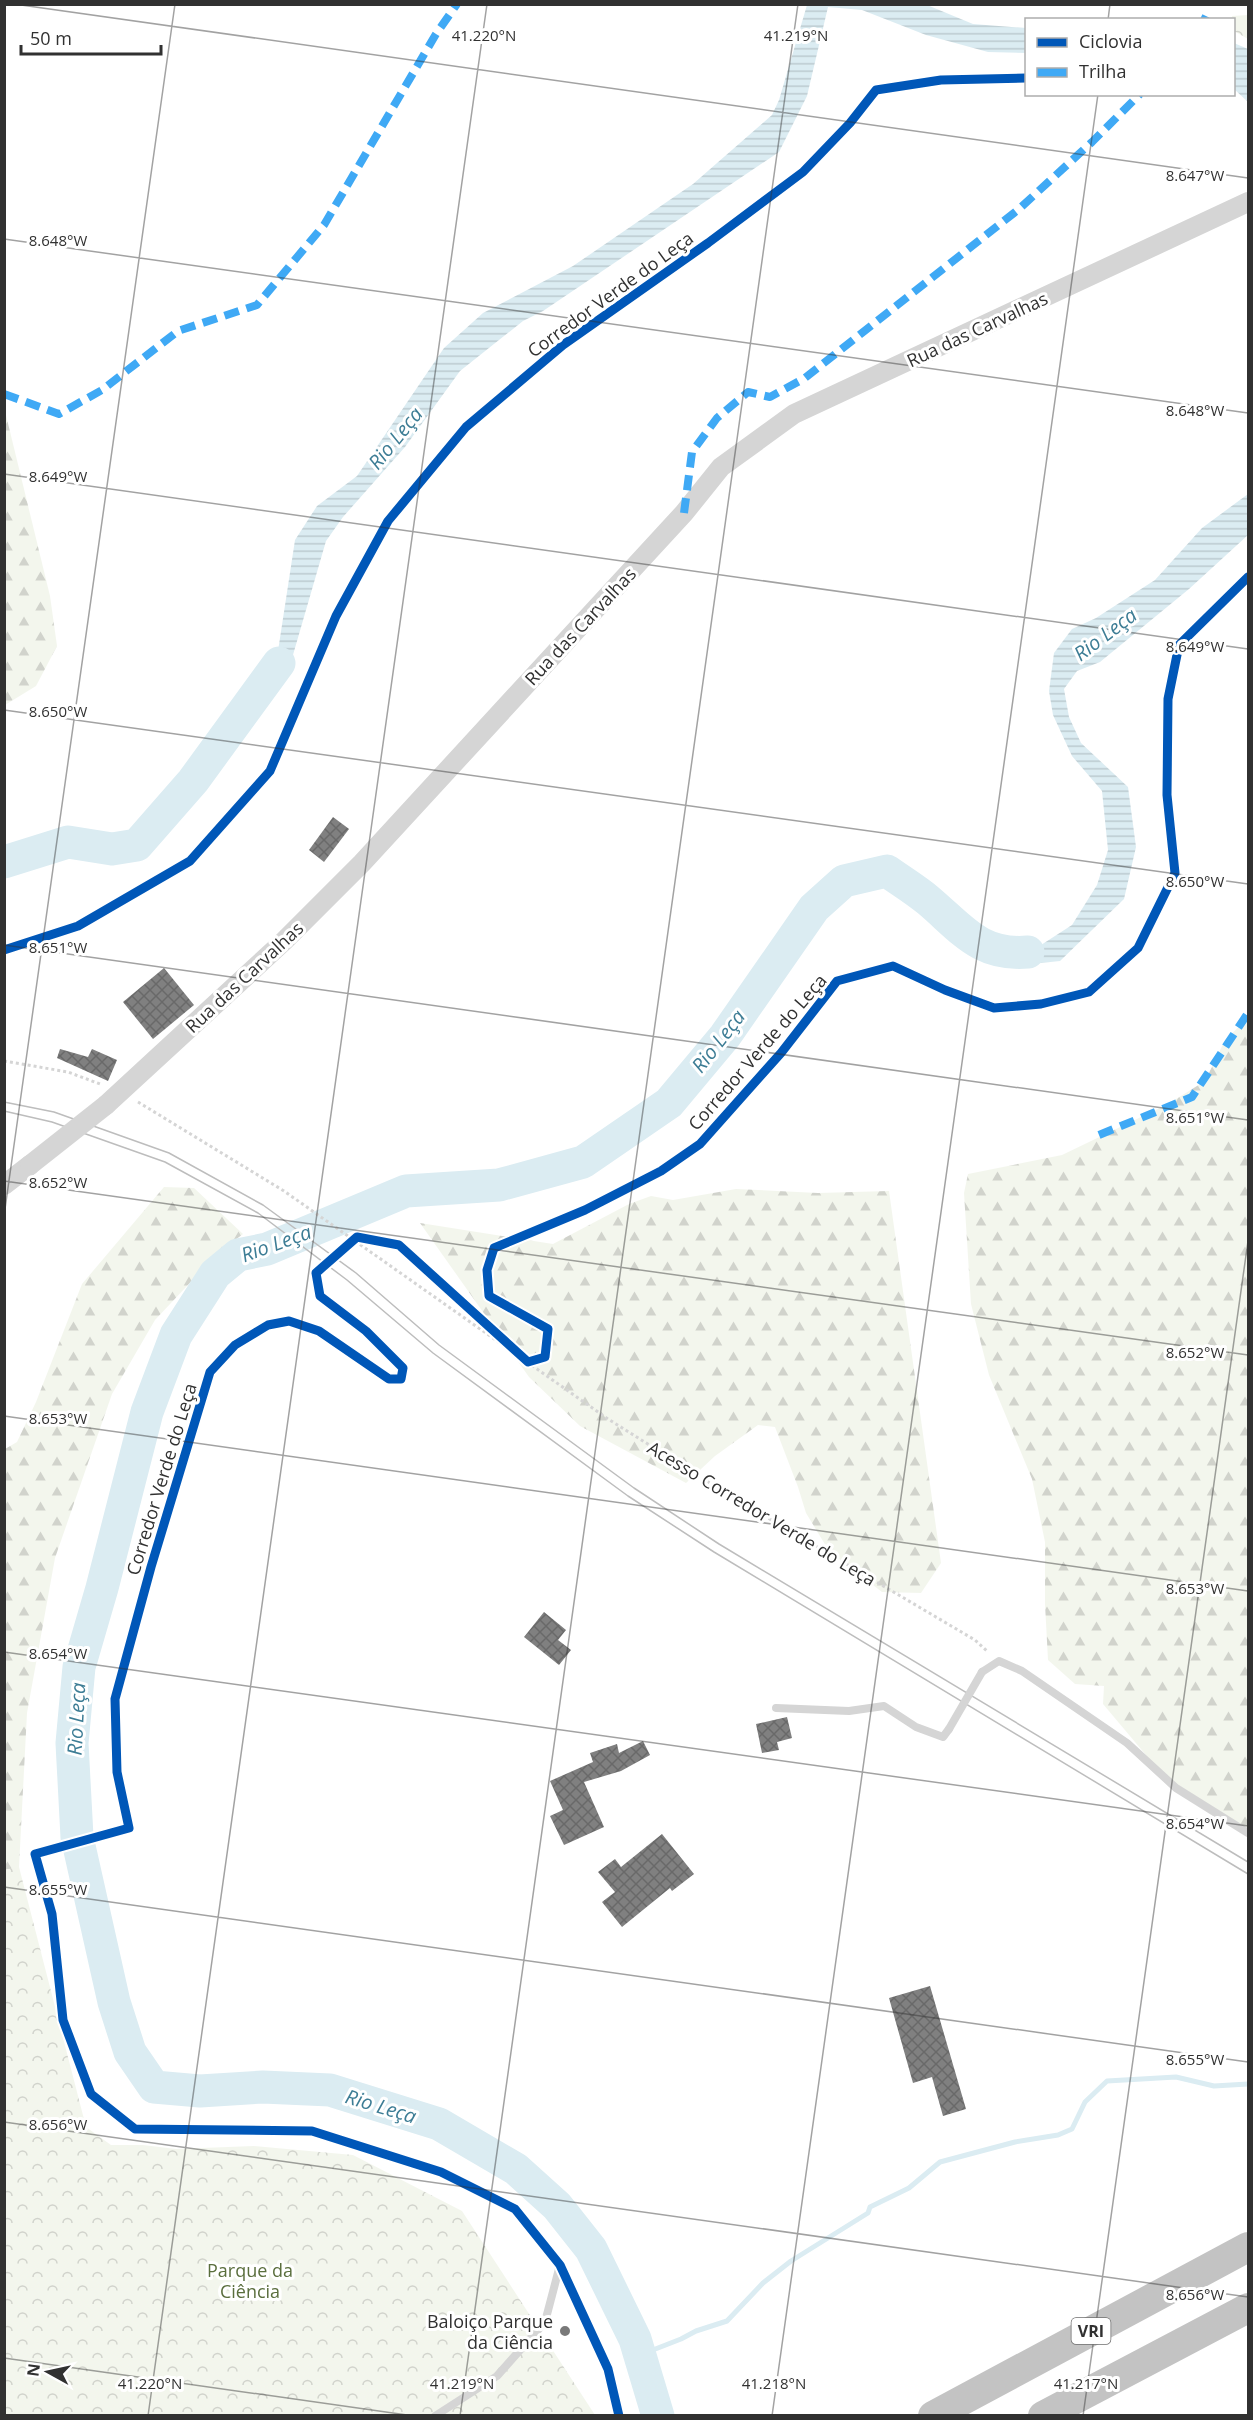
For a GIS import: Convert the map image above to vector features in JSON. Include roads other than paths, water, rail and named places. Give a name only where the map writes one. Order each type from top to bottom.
[{"type":"highway","name":"VRI","points":[[933,2415],[1248,2247]]},
{"type":"highway","points":[[1043,2415],[1248,2308]]},
{"type":"street","name":"Rua das Carvalhas","points":[[4,1185],[113,1099],[284,940],[362,863],[684,513],[721,468],[794,414],[1248,202]]},
{"type":"lane","points":[[776,1708],[849,1711],[884,1706],[916,1727],[943,1737],[982,1672],[999,1661],[1022,1671],[1127,1743],[1176,1788],[1248,1833]]},
{"type":"lane","points":[[435,2415],[497,2376],[545,2322],[560,2265]]},
{"type":"water","points":[[807,5],[927,5],[973,24],[1025,28],[1025,53],[988,52],[926,35],[862,10],[828,7],[807,96],[779,152],[543,311],[523,321],[460,371],[405,447],[343,517],[326,541],[286,679],[260,711],[250,691],[278,651],[295,540],[317,506],[357,476],[444,348],[483,313],[573,266],[693,184],[772,115],[779,100]]},
{"type":"water","points":[[1235,43],[1248,49],[1248,102],[1235,90]]},
{"type":"water","points":[[1248,494],[1248,535],[1189,589],[1100,662],[1077,671],[1064,689],[1069,717],[1081,743],[1128,787],[1136,847],[1124,899],[1060,961],[1022,965],[983,950],[988,942],[1041,945],[1072,925],[1097,885],[1108,850],[1102,791],[1072,756],[1053,715],[1049,691],[1054,653],[1072,629],[1096,618],[1155,580],[1202,528]]},
{"type":"waterway","name":"Rio Leça","points":[[4,862],[68,842],[112,849],[137,845],[193,781],[279,663]]},
{"type":"waterway","name":"Rio Leça","points":[[658,2416],[635,2339],[591,2249],[557,2206],[516,2169],[439,2124],[330,2090],[263,2087],[200,2091],[154,2087],[130,2052],[114,2002],[77,1837],[72,1743],[79,1667],[102,1588],[147,1412],[176,1335],[215,1274],[238,1255],[267,1249],[406,1191],[499,1185],[583,1162],[669,1103],[725,1036],[814,908],[844,881],[887,871],[924,897],[973,939],[997,950],[1028,952]]},
{"type":"waterway","points":[[640,2355],[696,2331],[727,2321],[763,2283],[791,2261],[868,2213],[870,2207],[909,2188],[940,2162],[1015,2142],[1058,2135],[1072,2129],[1085,2102],[1107,2081],[1176,2077],[1214,2086],[1248,2084]]},
{"type":"tram line","points":[[4,1102],[54,1112],[169,1153],[263,1205],[356,1273],[439,1345],[634,1488],[719,1544],[1248,1862]]},
{"type":"tram line","points":[[4,1111],[52,1122],[165,1162],[258,1213],[347,1280],[433,1353],[628,1496],[714,1552],[1248,1874]]},
{"type":"place","name":"Baloiço Parque da Ciência","points":[[565,2331]]},
{"type":"park label","name":"Parque da Ciência","points":[[250,2280]]}]
